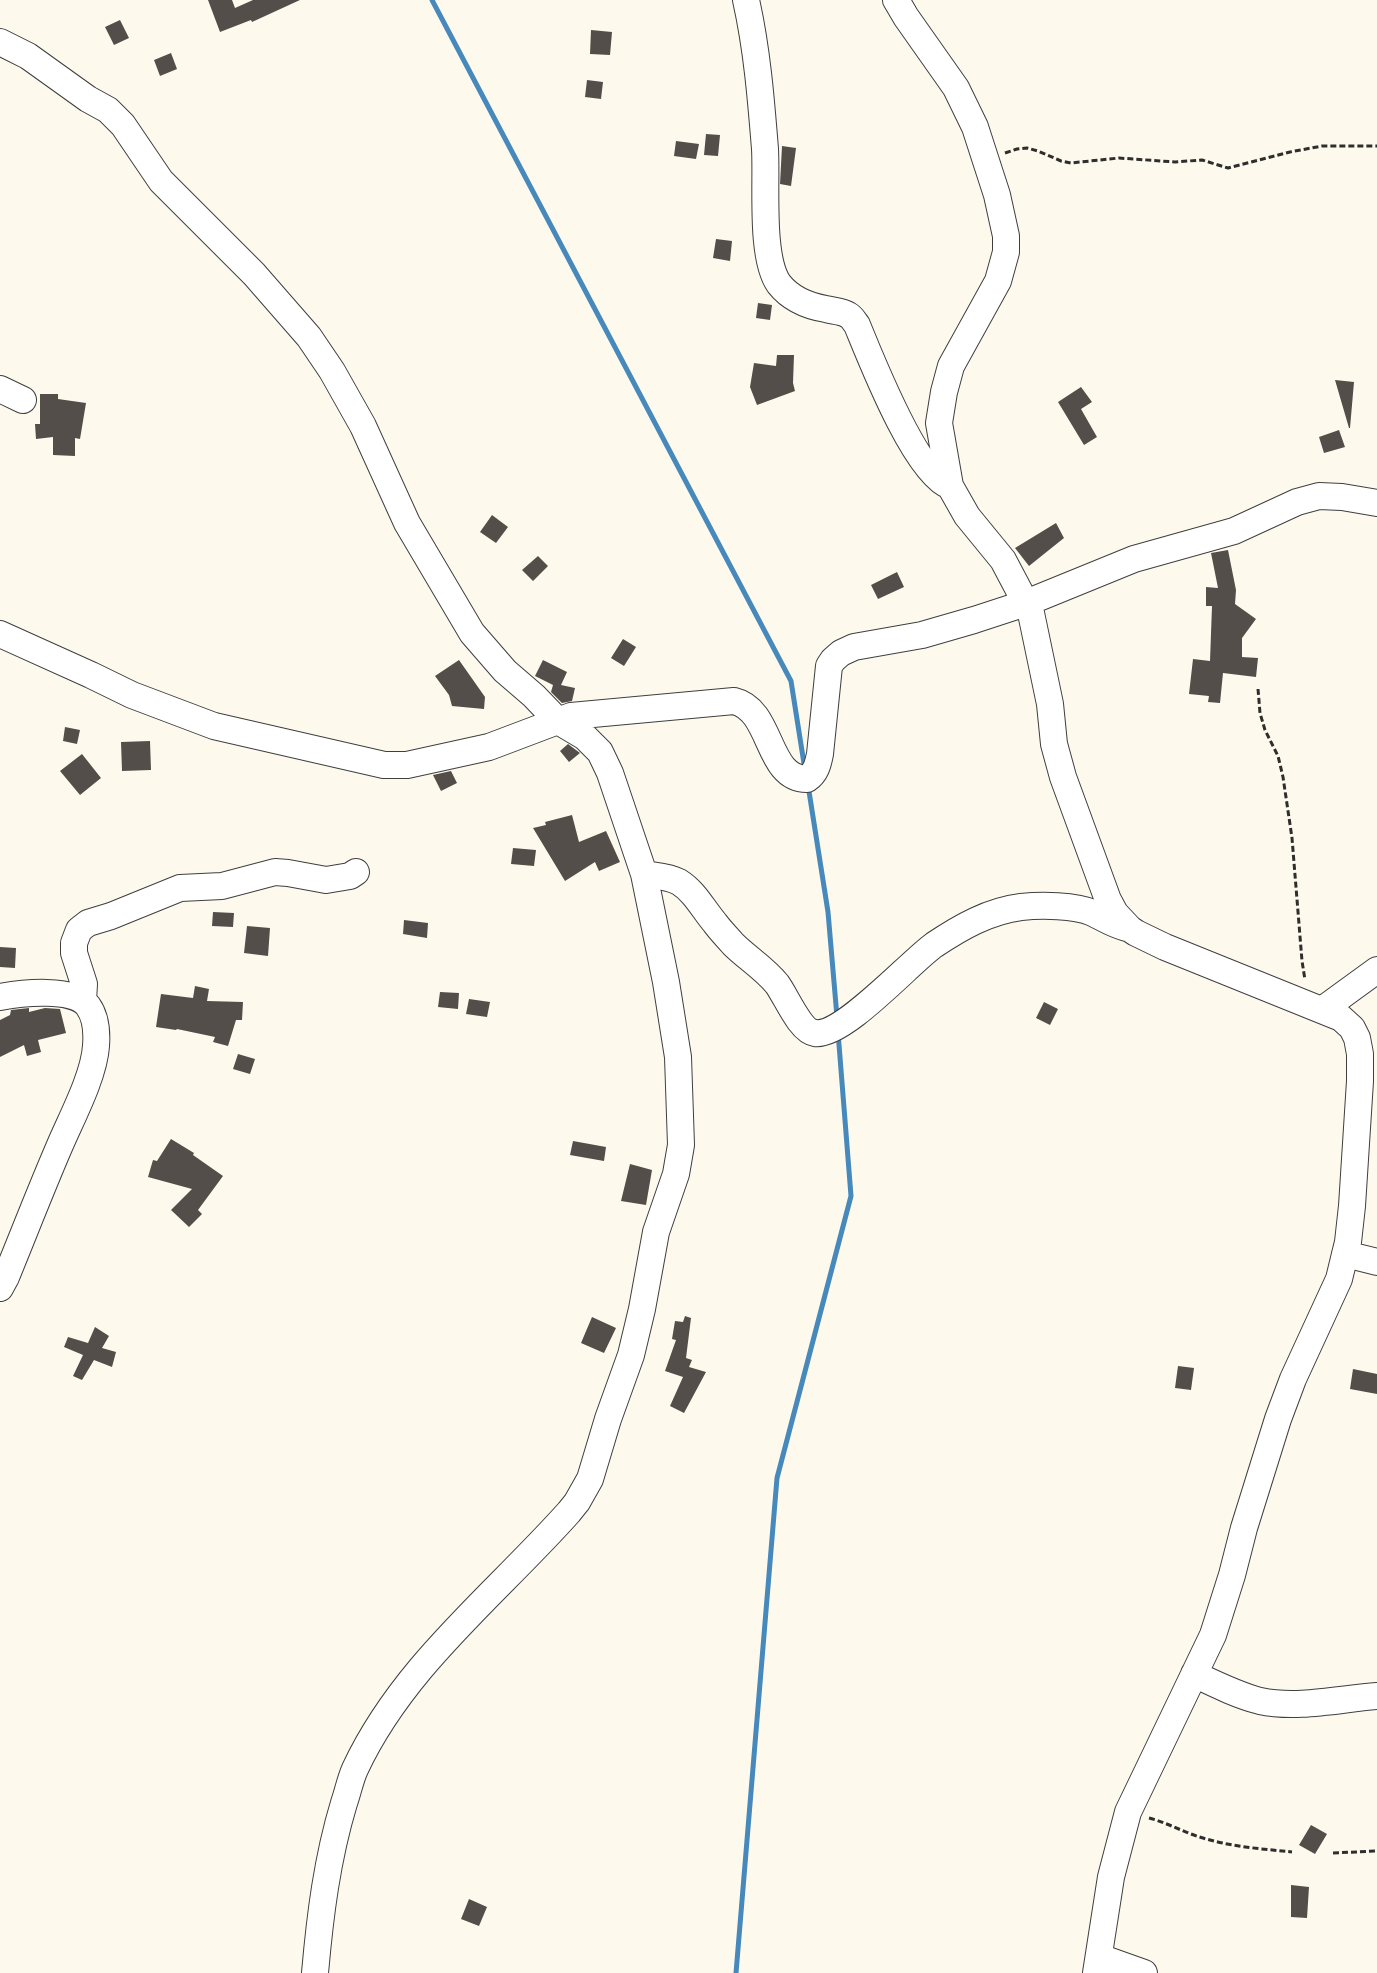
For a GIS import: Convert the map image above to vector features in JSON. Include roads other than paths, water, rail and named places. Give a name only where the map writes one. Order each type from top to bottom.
[{"type":"street","points":[[746,0],[752,26],[765,151],[767,239],[773,272],[780,285],[800,301],[817,308],[846,313],[851,317],[857,325],[881,385],[922,459],[939,481],[950,486]]},
{"type":"street","points":[[896,0],[956,88],[975,128],[997,195],[1006,236],[1006,252],[998,281],[951,366],[944,392],[939,423],[950,486],[966,516],[1003,560],[1026,603],[1035,628],[1050,704],[1054,744],[1063,777],[1108,900],[1115,913],[1130,929]]},
{"type":"street","points":[[0,42],[28,56],[88,99],[108,110],[123,125],[161,181],[254,274],[309,337],[332,371],[363,426],[407,523],[472,633],[505,671],[558,721],[585,736],[600,752],[617,792],[644,874],[666,982],[678,1057],[681,1145],[676,1174],[656,1232],[631,1355],[593,1470],[577,1502],[554,1529],[408,1682],[379,1725],[354,1770],[333,1840],[319,1926],[315,1973]]},
{"type":"street","points":[[0,389],[23,400]]},
{"type":"street","points":[[0,634],[132,695],[214,726],[384,765],[407,765],[489,747],[558,721],[587,714],[720,701],[741,702],[757,716],[780,763],[792,776],[807,779],[817,767],[820,754],[829,666],[832,660],[841,653],[854,647],[922,635],[1026,603],[1134,559],[1234,531],[1297,502],[1319,496],[1377,503]]},
{"type":"street","points":[[83,1001],[84,984],[74,953],[74,943],[79,930],[87,923],[104,919],[180,888],[222,886],[275,872],[326,880],[350,876],[356,872]]},
{"type":"street","points":[[644,874],[670,878],[693,894],[725,935],[777,984],[803,1026],[813,1033],[829,1031],[848,1020],[933,946],[964,926],[985,916],[1021,907],[1037,906],[1078,909],[1095,914],[1165,947],[1341,1018],[1352,1028],[1357,1038],[1360,1054],[1360,1081],[1355,1171],[1345,1254],[1339,1279],[1293,1379],[1282,1409],[1213,1635],[1128,1812],[1111,1877],[1098,1965],[1144,1973]]},
{"type":"street","points":[[1316,1008],[1377,970]]},
{"type":"street","points":[[0,997],[17,993],[63,994],[83,1001],[92,1012],[95,1021],[96,1047],[82,1094],[0,1288]]},
{"type":"street","points":[[1345,1254],[1377,1262]]},
{"type":"street","points":[[1194,1674],[1247,1697],[1277,1703],[1298,1704],[1377,1696]]},
{"type":"waterway","points":[[432,0],[791,681],[805,770]]},
{"type":"waterway","points":[[808,785],[828,912],[837,1017]]},
{"type":"waterway","points":[[736,1973],[777,1478],[851,1196],[838,1032]]}]
